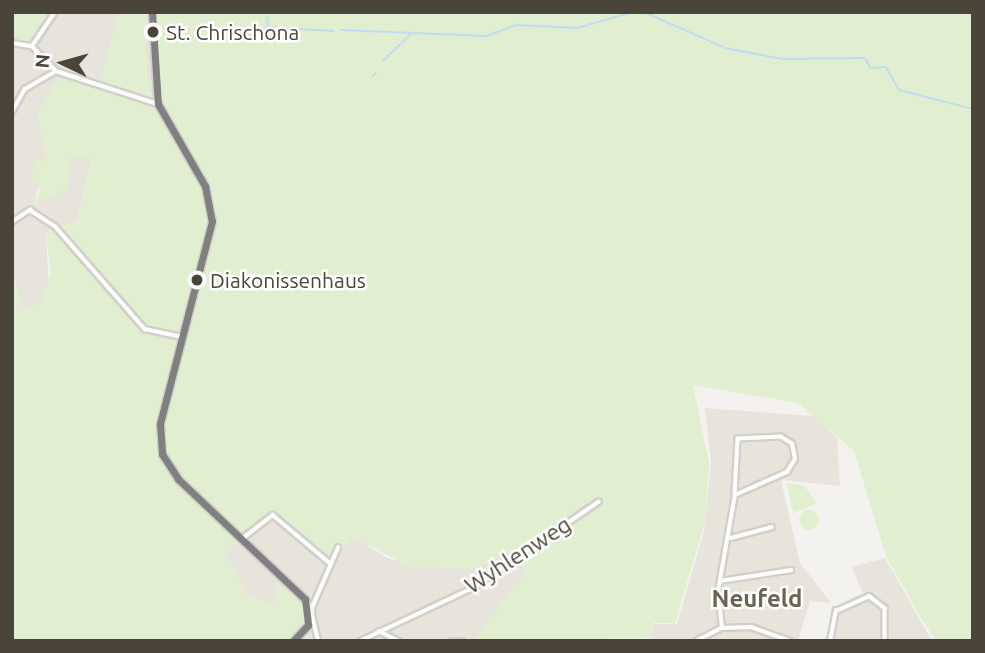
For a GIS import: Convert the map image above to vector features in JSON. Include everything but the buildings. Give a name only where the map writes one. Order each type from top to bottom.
[{"type":"street","points":[[32,46],[55,12]]},
{"type":"street","points":[[152,12],[158,104],[205,187],[212,212],[160,424],[162,454],[241,540],[312,610],[318,641]]},
{"type":"street","points":[[12,43],[32,46],[56,71],[158,104]]},
{"type":"street","points":[[12,112],[25,89],[56,71]]},
{"type":"street","points":[[12,222],[30,210],[55,226],[145,329],[183,337]]},
{"type":"street","points":[[722,628],[720,581],[731,538],[738,439],[782,437],[792,444],[787,472],[735,495]]},
{"type":"street","name":"Wyhlenweg","points":[[360,641],[475,587],[598,502]]},
{"type":"street","points":[[241,540],[273,515],[331,564]]},
{"type":"street","points":[[731,538],[772,527]]},
{"type":"street","points":[[293,641],[312,610],[338,548]]},
{"type":"street","points":[[720,581],[791,570]]},
{"type":"street","points":[[831,641],[836,611],[869,596],[885,608],[886,641]]},
{"type":"street","points":[[698,640],[722,628],[760,629],[790,641]]},
{"type":"street","points":[[379,631],[399,641]]},
{"type":"street","points":[[453,641],[462,641]]},
{"type":"shaded area","points":[[53,12],[120,12],[99,85],[55,90],[38,114],[47,158],[34,203],[72,155],[92,158],[77,221],[46,233],[49,287],[40,305],[23,309],[12,273],[12,40],[31,43]]},
{"type":"shaded area","points":[[156,32],[160,92],[149,92],[145,33]]},
{"type":"shaded area","points":[[42,37],[60,53],[54,61],[36,44]]},
{"type":"shaded area","points":[[705,408],[813,416],[837,437],[840,486],[781,480],[800,563],[831,603],[810,601],[798,641],[643,641],[652,638],[653,624],[677,624],[704,531],[711,462]]},
{"type":"shaded area","points":[[271,510],[330,561],[353,536],[389,559],[470,569],[510,551],[526,572],[474,641],[288,641],[297,635],[279,579],[274,604],[249,597],[224,554]]},
{"type":"shaded area","points":[[885,558],[932,641],[833,641],[840,611],[866,601],[852,567]]},
{"type":"green space","points":[[12,12],[53,12],[31,43],[12,40]]},
{"type":"green space","points":[[120,12],[973,12],[973,641],[936,641],[919,615],[886,556],[854,451],[798,403],[693,385],[709,463],[705,522],[675,623],[653,623],[652,638],[474,641],[526,572],[510,551],[470,569],[410,567],[353,537],[330,561],[271,510],[224,554],[249,597],[274,604],[279,578],[303,601],[305,625],[288,641],[12,641],[12,273],[23,309],[40,305],[51,274],[46,233],[77,221],[92,159],[72,155],[67,189],[34,205],[40,189],[31,181],[34,162],[47,158],[38,114],[59,75],[99,84]]},
{"type":"green space","points":[[787,483],[805,486],[816,504],[793,513]]},
{"type":"green space","points":[[805,510],[813,510],[819,520],[813,530],[805,530],[799,524],[799,516]]},
{"type":"waterway","points":[[341,30],[487,36],[516,25],[577,28],[633,12]]},
{"type":"waterway","points":[[644,12],[725,48],[782,59],[865,58],[870,68],[886,67],[899,90],[973,109]]},
{"type":"waterway","points":[[267,17],[268,26]]},
{"type":"waterway","points":[[245,38],[268,27],[334,31]]},
{"type":"waterway","points":[[383,61],[412,33]]},
{"type":"waterway","points":[[373,76],[376,73]]},
{"type":"transit line","points":[[152,12],[158,104],[205,186],[212,221],[160,424],[162,454],[178,479],[305,599],[308,625],[293,641]]},
{"type":"place","name":"St. Chrischona","points":[[153,32]]},
{"type":"place","name":"Diakonissenhaus","points":[[197,280]]},
{"type":"district","name":"Neufeld","points":[[757,599]]}]
